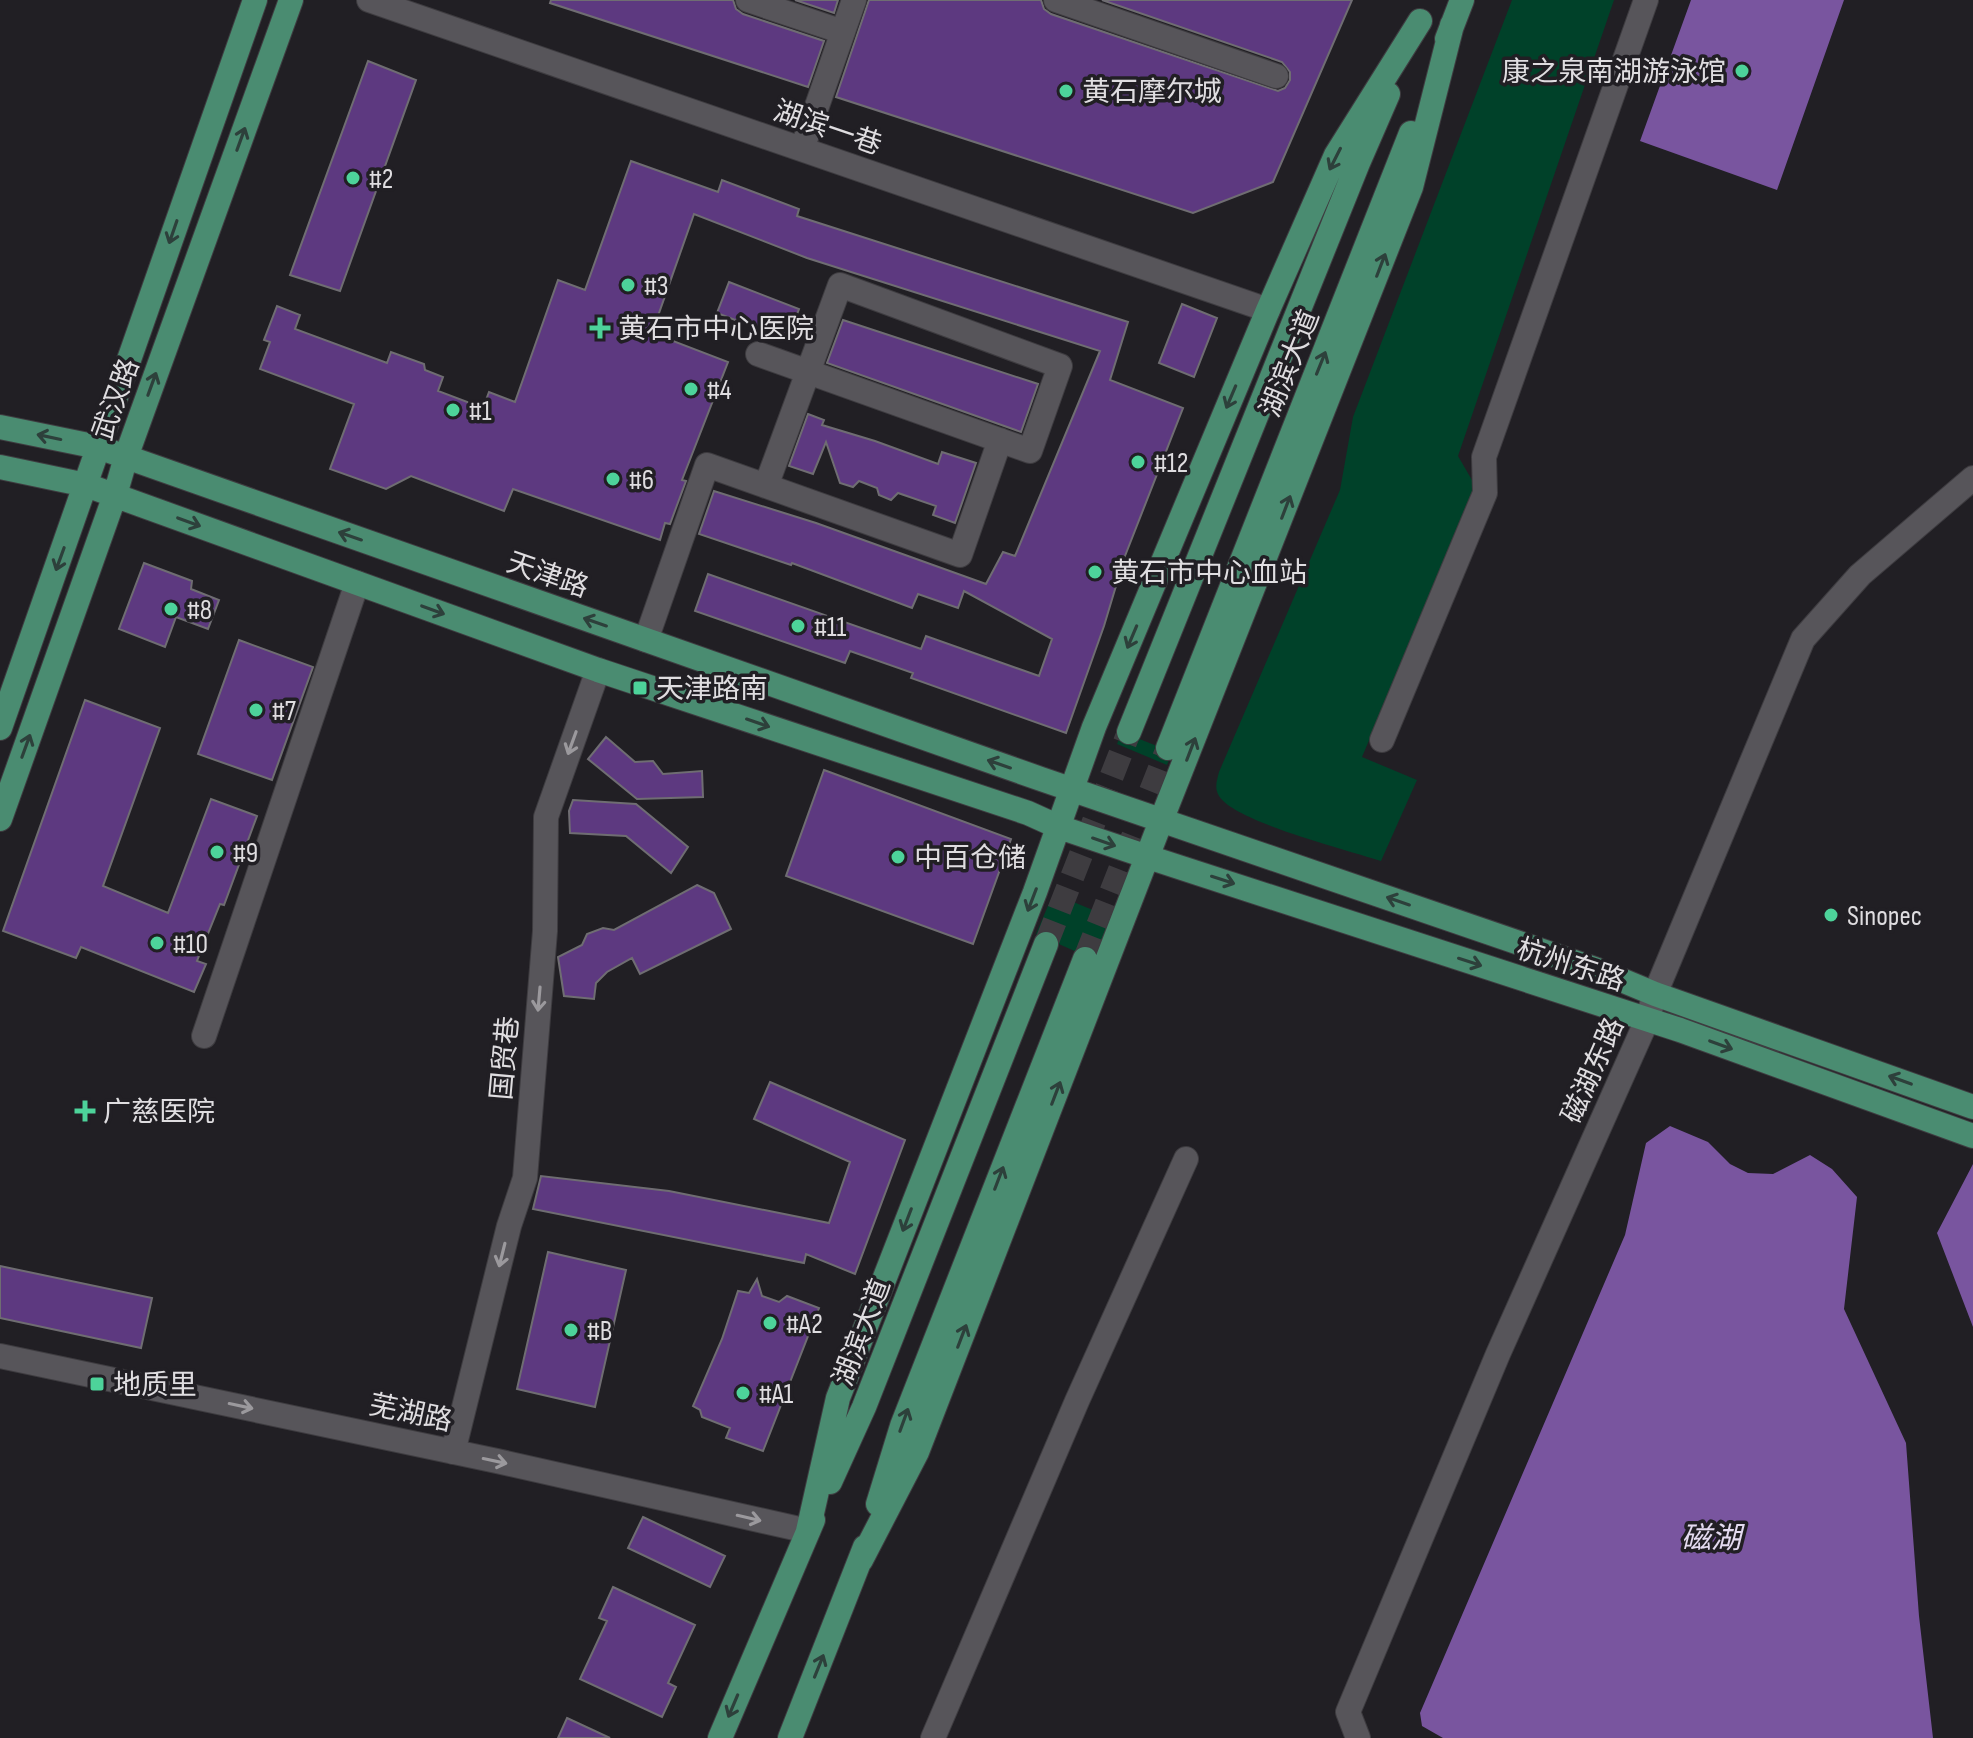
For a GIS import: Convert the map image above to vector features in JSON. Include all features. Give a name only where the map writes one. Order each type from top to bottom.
[{"type":"main road","name":"武汉路","points":[[0,728],[255,0]]},
{"type":"main road","name":"武汉路","points":[[0,819],[126,457],[291,0]]},
{"type":"main road","name":"湖滨大道","points":[[1168,748],[1462,0]]},
{"type":"main road","name":"湖滨大道","points":[[1129,732],[1358,163],[1424,10]]},
{"type":"main road","points":[[808,1531],[838,1398],[1059,827],[1094,727],[1336,155],[1424,10]]},
{"type":"main road","points":[[861,1560],[917,1452],[1411,187],[1452,25]]},
{"type":"main road","name":"天津路","points":[[0,427],[98,447],[1072,790]]},
{"type":"main road","points":[[0,467],[86,485],[598,670],[1028,813],[1059,827]]},
{"type":"main road","name":"杭州东路","points":[[1072,790],[1595,969],[1655,994],[1973,1107]]},
{"type":"main road","name":"杭州东路","points":[[1059,827],[1647,1020],[1973,1136]]},
{"type":"main road","name":"湖滨大道","points":[[720,1738],[864,1407],[1046,944]]},
{"type":"main road","points":[[790,1738],[861,1560],[902,1426],[1085,959]]},
{"type":"street","name":"湖滨一巷","points":[[369,0],[1268,310]]},
{"type":"street","points":[[748,0],[843,32]]},
{"type":"street","points":[[802,149],[854,0]]},
{"type":"street","points":[[1056,0],[1276,76]]},
{"type":"street","points":[[1382,740],[1485,493],[1484,457],[1646,0]]},
{"type":"street","points":[[758,354],[808,372],[1000,440],[1030,451],[1060,366],[840,285],[808,372],[766,486]]},
{"type":"street","points":[[646,640],[707,465],[960,555],[1000,440]]},
{"type":"street","name":"磁湖东路","points":[[1358,1738],[1348,1712],[1498,1354],[1647,1020],[1655,994],[1803,639],[1860,575],[1973,478]]},
{"type":"street","points":[[204,1036],[357,583]]},
{"type":"street","name":"国贸巷","points":[[453,1452],[509,1226],[525,1178],[545,931],[546,817],[598,670]]},
{"type":"street","points":[[933,1738],[1071,1415],[1186,1159]]},
{"type":"street","name":"芜湖路","points":[[0,1356],[808,1531]]},
{"type":"green space","points":[[1512,0],[1614,0],[1458,456],[1476,487],[1362,757],[1417,780],[1381,861],[1246,816],[1219,796],[1217,781],[1340,490],[1353,417]]},
{"type":"green space","points":[[1122,732],[1172,752],[1167,765],[1117,744]]},
{"type":"green space","points":[[1059,896],[1100,913],[1107,926],[1095,960],[1036,934],[1050,901]]},
{"type":"water","name":"康之泉南湖游泳馆","points":[[1691,0],[1844,0],[1777,190],[1640,141]]},
{"type":"water","name":"磁湖","points":[[1670,1126],[1708,1142],[1730,1164],[1748,1173],[1773,1174],[1810,1155],[1832,1169],[1857,1197],[1844,1309],[1906,1443],[1919,1616],[1933,1738],[1443,1738],[1422,1726],[1420,1713],[1625,1235],[1646,1143]]},
{"type":"water","points":[[1973,1164],[1973,1327],[1937,1233]]},
{"type":"building","points":[[551,0],[733,0],[736,9],[743,14],[824,41],[808,87],[550,3]]},
{"type":"building","points":[[795,0],[838,0],[834,13]]},
{"type":"building","name":"黄石摩尔城","points":[[869,0],[1041,0],[1044,9],[1051,14],[1278,91],[1285,88],[1290,80],[1290,72],[1282,62],[1102,0],[1352,0],[1273,182],[1193,213],[836,97]]},
{"type":"building","name":"#2","points":[[368,61],[416,80],[340,291],[290,275]]},
{"type":"building","points":[[631,161],[718,192],[722,180],[799,209],[797,216],[1128,322],[1110,380],[1183,408],[1125,556],[1066,733],[911,678],[913,673],[850,651],[845,663],[695,611],[708,574],[921,649],[926,636],[1039,676],[1052,639],[964,591],[958,608],[918,594],[912,608],[792,563],[699,534],[714,491],[816,523],[986,584],[1003,552],[1015,556],[1100,351],[807,258],[694,214],[652,333],[728,362],[682,480],[686,481],[670,524],[665,523],[660,540],[513,489],[504,511],[411,476],[386,489],[330,469],[354,404],[260,369],[270,342],[264,340],[277,306],[300,315],[295,329],[387,363],[391,352],[424,364],[425,370],[443,377],[438,391],[483,408],[489,392],[515,402],[558,280],[585,290]]},
{"type":"building","points":[[729,282],[799,309],[787,340],[717,313]]},
{"type":"building","points":[[1182,304],[1217,318],[1194,377],[1159,363]]},
{"type":"building","points":[[843,320],[1038,384],[1021,432],[827,363]]},
{"type":"building","points":[[808,414],[824,420],[822,425],[938,464],[942,452],[976,463],[955,523],[933,515],[936,506],[898,493],[891,500],[879,495],[877,488],[859,481],[853,487],[840,483],[826,442],[813,474],[789,466]]},
{"type":"building","name":"#8","points":[[144,563],[192,581],[191,589],[219,600],[208,629],[176,617],[165,647],[119,629]]},
{"type":"building","name":"#7","points":[[239,640],[313,667],[272,780],[198,754]]},
{"type":"building","points":[[85,700],[160,728],[103,886],[168,913],[211,799],[257,816],[224,905],[220,904],[197,961],[206,964],[194,992],[81,947],[76,958],[3,931]]},
{"type":"building","points":[[606,737],[635,762],[653,761],[663,774],[702,771],[703,797],[637,799],[588,759]]},
{"type":"building","name":"中百仓储","points":[[824,770],[1011,839],[973,944],[786,876]]},
{"type":"building","points":[[573,800],[636,804],[688,847],[671,873],[626,836],[570,833],[569,811]]},
{"type":"building","points":[[697,885],[714,893],[731,929],[640,974],[632,958],[607,972],[596,983],[594,999],[564,996],[558,957],[582,945],[587,934],[603,928],[614,930]]},
{"type":"building","points":[[770,1082],[905,1140],[855,1274],[806,1254],[804,1263],[533,1209],[541,1176],[669,1191],[829,1223],[850,1162],[754,1119]]},
{"type":"building","name":"#B","points":[[548,1252],[626,1270],[595,1407],[517,1389]]},
{"type":"building","points":[[0,1266],[152,1298],[141,1348],[0,1318]]},
{"type":"building","points":[[757,1279],[762,1296],[779,1302],[787,1296],[819,1308],[763,1451],[726,1438],[730,1428],[702,1417],[700,1410],[693,1406],[722,1339],[738,1291],[749,1293]]},
{"type":"building","points":[[643,1517],[725,1556],[710,1587],[628,1548]]},
{"type":"building","points":[[613,1587],[695,1625],[668,1683],[676,1687],[662,1717],[580,1679],[607,1621],[599,1618]]},
{"type":"building","points":[[567,1718],[610,1738],[558,1738]]},
{"type":"tunnel","points":[[1046,944],[1129,732]]},
{"type":"tunnel","points":[[1085,959],[1168,748]]},
{"type":"place","name":"康之泉南湖游泳馆","points":[[1742,71]]},
{"type":"place","name":"黄石摩尔城","points":[[1066,91]]},
{"type":"place","name":"#2","points":[[353,178]]},
{"type":"place","name":"#3","points":[[628,285]]},
{"type":"place","name":"黄石市中心医院","points":[[600,328]]},
{"type":"place","name":"#4","points":[[691,389]]},
{"type":"place","name":"#1","points":[[453,410]]},
{"type":"place","name":"#12","points":[[1138,462]]},
{"type":"place","name":"#6","points":[[613,479]]},
{"type":"place","name":"黄石市中心血站","points":[[1095,572]]},
{"type":"place","name":"#8","points":[[171,609]]},
{"type":"place","name":"#11","points":[[798,626]]},
{"type":"place","name":"天津路南","points":[[640,688]]},
{"type":"place","name":"#7","points":[[256,710]]},
{"type":"place","name":"#9","points":[[217,852]]},
{"type":"place","name":"中百仓储","points":[[898,857]]},
{"type":"place","name":"Sinopec","points":[[1831,915]]},
{"type":"place","name":"#10","points":[[157,943]]},
{"type":"place","name":"广慈医院","points":[[85,1111]]},
{"type":"place","name":"#A2","points":[[770,1323]]},
{"type":"place","name":"#B","points":[[571,1330]]},
{"type":"place","name":"地质里","points":[[97,1384]]},
{"type":"place","name":"#A1","points":[[743,1393]]}]
